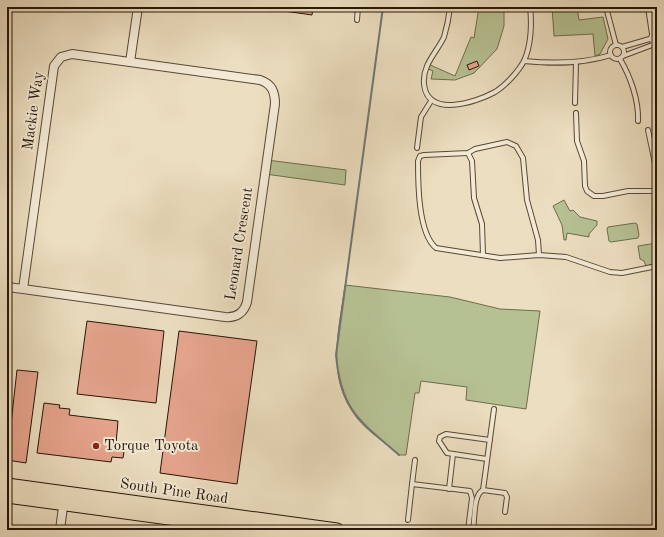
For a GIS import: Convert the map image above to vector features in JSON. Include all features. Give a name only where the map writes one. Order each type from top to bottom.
[{"type":"highway","name":"South Pine Road","points":[[7,485],[64,498],[257,530]]},
{"type":"highway","name":"South Pine Road","points":[[7,496],[64,498],[337,530]]},
{"type":"street","points":[[130,62],[138,7]]},
{"type":"street","points":[[653,14],[655,39]]},
{"type":"street","name":"Mackie Way","points":[[23,289],[56,62],[61,57],[69,54],[130,62],[260,80],[271,86]]},
{"type":"street","name":"Leonard Crescent","points":[[7,287],[225,317],[234,317],[239,314],[244,309],[247,302],[275,104],[274,93],[271,86]]},
{"type":"street","points":[[60,530],[64,498]]},
{"type":"lane","points":[[357,20],[358,7]]},
{"type":"lane","points":[[450,7],[444,36],[426,67],[424,76],[427,96],[431,101],[443,105],[458,104],[487,95],[500,88],[524,61],[531,28],[530,7]]},
{"type":"lane","points":[[606,7],[616,45]]},
{"type":"lane","points":[[616,45],[622,47],[655,39]]},
{"type":"lane","points":[[611,55],[615,59],[622,57],[655,39]]},
{"type":"lane","points":[[611,55],[612,48],[616,45]]},
{"type":"lane","points":[[622,47],[624,51],[622,57],[637,106],[638,121]]},
{"type":"lane","points":[[524,61],[558,64],[611,55]]},
{"type":"lane","points":[[575,103],[576,62]]},
{"type":"lane","points":[[417,148],[421,117],[431,101]]},
{"type":"lane","points":[[576,113],[577,141],[584,161],[585,186],[587,191],[594,196],[603,196],[628,192],[657,191]]},
{"type":"lane","points":[[648,130],[652,143],[652,156],[657,173]]},
{"type":"lane","points":[[539,255],[538,240],[527,200],[523,158],[519,149],[507,142],[475,149],[468,153],[424,154],[420,156],[418,161],[420,204],[428,237],[432,245],[440,249],[509,259],[539,255],[566,257],[610,272],[622,273],[657,266]]},
{"type":"lane","points":[[468,153],[472,161],[474,198],[482,224],[483,256]]},
{"type":"lane","points":[[473,530],[478,495],[483,490],[494,409]]},
{"type":"lane","points":[[487,459],[447,452],[440,444],[440,437],[443,434],[490,440]]},
{"type":"lane","points":[[449,489],[453,454]]},
{"type":"lane","points":[[408,520],[415,460]]},
{"type":"lane","points":[[412,484],[478,495]]},
{"type":"lane","points":[[483,490],[505,493],[507,497],[505,512]]},
{"type":"lane","points":[[468,530],[472,493]]},
{"type":"green space","points":[[479,7],[511,7],[504,10],[504,26],[497,49],[474,73],[455,80],[431,79],[433,71],[426,68],[428,64],[455,76],[471,37],[474,38]]},
{"type":"green space","points":[[552,7],[577,7],[579,20],[603,17],[608,39],[600,54],[595,56],[593,34],[554,36]]},
{"type":"green space","points":[[267,160],[346,170],[345,185],[265,174]]},
{"type":"green space","points":[[564,200],[570,211],[573,210],[580,217],[597,221],[597,225],[589,234],[589,237],[567,233],[566,240],[564,240],[562,225],[553,206]]},
{"type":"green space","points":[[635,223],[637,224],[639,235],[638,238],[611,242],[609,241],[608,227]]},
{"type":"green space","points":[[657,243],[657,263],[646,266],[644,261],[640,259],[638,246]]},
{"type":"green space","points":[[345,285],[450,297],[500,309],[540,311],[526,409],[466,400],[467,387],[421,381],[419,393],[415,393],[406,455],[399,455],[361,423],[347,402],[341,387],[337,354]]},
{"type":"building","points":[[256,7],[313,7],[312,15]]},
{"type":"building","points":[[477,61],[479,66],[469,70],[467,65]]},
{"type":"building","points":[[654,244],[657,244],[657,259],[654,259]]},
{"type":"building","points":[[87,321],[164,331],[156,403],[77,394]]},
{"type":"building","points":[[179,331],[257,341],[237,484],[160,473]]},
{"type":"building","points":[[17,370],[38,372],[26,463],[7,460]]},
{"type":"building","points":[[44,403],[60,405],[59,408],[70,409],[69,415],[118,421],[116,444],[125,445],[123,458],[112,457],[111,462],[37,453]]},
{"type":"waterway","points":[[383,7],[336,355],[342,389],[348,402],[363,423],[399,455]]},
{"type":"place","name":"Torque Toyota","points":[[96,446]]}]
